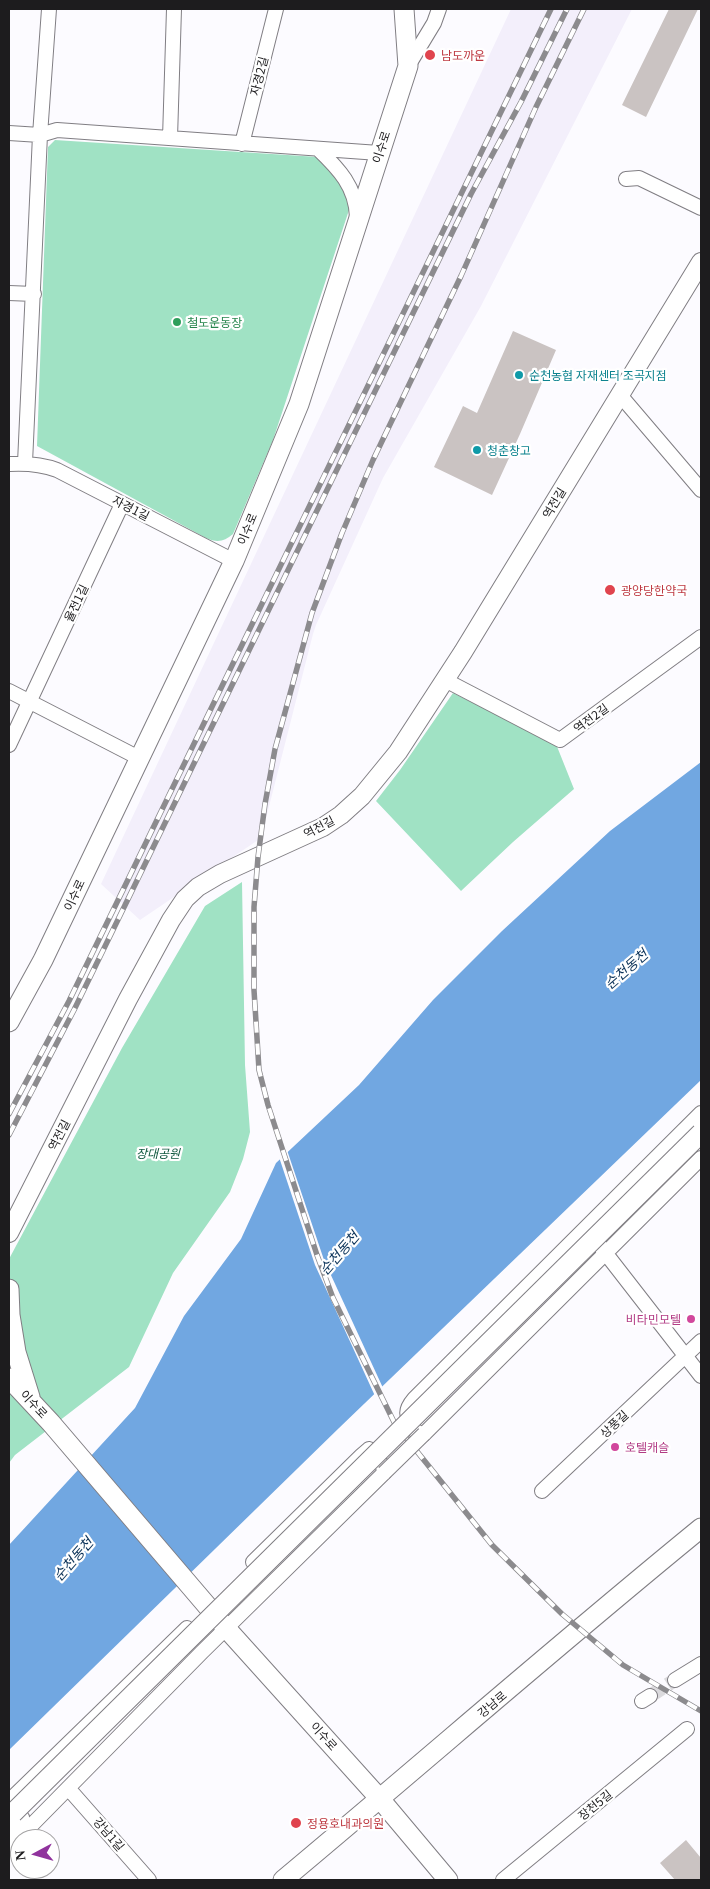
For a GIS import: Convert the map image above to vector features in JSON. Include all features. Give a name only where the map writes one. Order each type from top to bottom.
[{"type":"main road","name":"이수로","points":[[9,1022],[43,960],[204,627],[299,404],[408,66],[404,9]]},
{"type":"main road","points":[[12,1816],[701,1133]]},
{"type":"main road","points":[[12,1816],[111,1731],[197,1641],[701,1143]]},
{"type":"main road","points":[[9,1289],[10,1315],[16,1352],[32,1403]]},
{"type":"main road","name":"이수로","points":[[9,1378],[58,1432],[226,1628],[380,1799],[448,1880]]},
{"type":"main road","name":"강남로","points":[[283,1880],[701,1528]]},
{"type":"street","points":[[25,464],[40,135],[49,9]]},
{"type":"street","points":[[170,138],[174,9]]},
{"type":"street","name":"자경2길","points":[[242,144],[276,9]]},
{"type":"street","points":[[408,66],[434,23],[439,9]]},
{"type":"street","points":[[9,133],[40,135],[57,130],[379,153]]},
{"type":"street","points":[[318,149],[346,177],[357,208],[358,222]]},
{"type":"street","points":[[626,179],[639,178],[701,208]]},
{"type":"street","name":"역전길","points":[[9,1234],[128,999],[171,920],[185,899],[198,887],[220,874],[323,827],[341,815],[362,796],[398,752],[445,680],[701,262]]},
{"type":"street","points":[[9,293],[34,294]]},
{"type":"street","points":[[620,395],[701,490]]},
{"type":"street","name":"자경1길","points":[[9,464],[43,465],[57,470],[234,560]]},
{"type":"street","name":"율전1길","points":[[9,745],[122,504]]},
{"type":"street","name":"역전2길","points":[[445,680],[560,740],[701,637]]},
{"type":"street","points":[[9,691],[139,758]]},
{"type":"street","points":[[424,1434],[416,1432],[407,1416],[407,1407],[701,1113]]},
{"type":"street","points":[[9,1848],[226,1628],[701,1158]]},
{"type":"street","points":[[586,1228],[701,1376]]},
{"type":"street","name":"상풍길","points":[[542,1491],[701,1341]]},
{"type":"street","points":[[12,1816],[203,1601],[370,1449],[384,1466],[384,1473]]},
{"type":"street","points":[[675,1680],[701,1664]]},
{"type":"street","name":"장천5길","points":[[503,1880],[687,1729]]},
{"type":"street","name":"강남1길","points":[[68,1788],[149,1880]]},
{"type":"shaded area","points":[[511,9],[632,9],[481,306],[383,478],[316,625],[261,838],[140,920],[101,884]]},
{"type":"green space","name":"철도운동장","points":[[55,140],[318,157],[332,166],[351,204],[273,440],[233,534],[227,539],[214,541],[206,538],[37,446],[48,147]]},
{"type":"green space","points":[[453,693],[556,744],[574,789],[513,842],[461,891],[376,801],[400,770]]},
{"type":"green space","name":"장대공원","points":[[242,882],[245,1065],[250,1132],[243,1159],[230,1192],[173,1273],[129,1367],[15,1455],[9,1463],[9,1259],[122,1048],[205,906]]},
{"type":"water","name":"순천동천","points":[[701,762],[701,1080],[339,1428],[9,1750],[9,1545],[135,1408],[184,1316],[241,1239],[276,1163],[359,1085],[433,1000],[502,931],[610,831]]},
{"type":"pier","points":[[287,1150],[324,1260],[383,1388],[375,1396],[315,1265],[279,1157]]},
{"type":"building","points":[[669,9],[698,9],[646,117],[622,105]]},
{"type":"building","points":[[513,331],[556,350],[492,495],[434,467],[463,406],[477,413]]},
{"type":"building","points":[[686,1840],[701,1858],[701,1880],[675,1880],[660,1863]]},
{"type":"tunnel","points":[[650,1696],[675,1680]]},
{"type":"railway","points":[[9,1114],[69,1001],[551,9]]},
{"type":"railway","points":[[9,1135],[74,1010],[471,194],[521,102],[567,9]]},
{"type":"railway","points":[[584,9],[536,107],[461,276],[373,460],[342,533],[312,613],[275,749],[258,857],[254,907],[254,990],[259,1070],[268,1105],[333,1298],[395,1424],[492,1545],[562,1614],[623,1665],[701,1711]]},
{"type":"place","name":"남도까운","points":[[430,55]]},
{"type":"place","name":"철도운동장","points":[[177,322]]},
{"type":"place","name":"순천농협 자재센터 조곡지점","points":[[519,375]]},
{"type":"place","name":"청춘창고","points":[[477,450]]},
{"type":"place","name":"광양당한약국","points":[[610,590]]},
{"type":"place","name":"비타민모텔","points":[[691,1319]]},
{"type":"place","name":"호텔캐슬","points":[[615,1447]]},
{"type":"place","name":"정용호내과의원","points":[[296,1823]]}]
